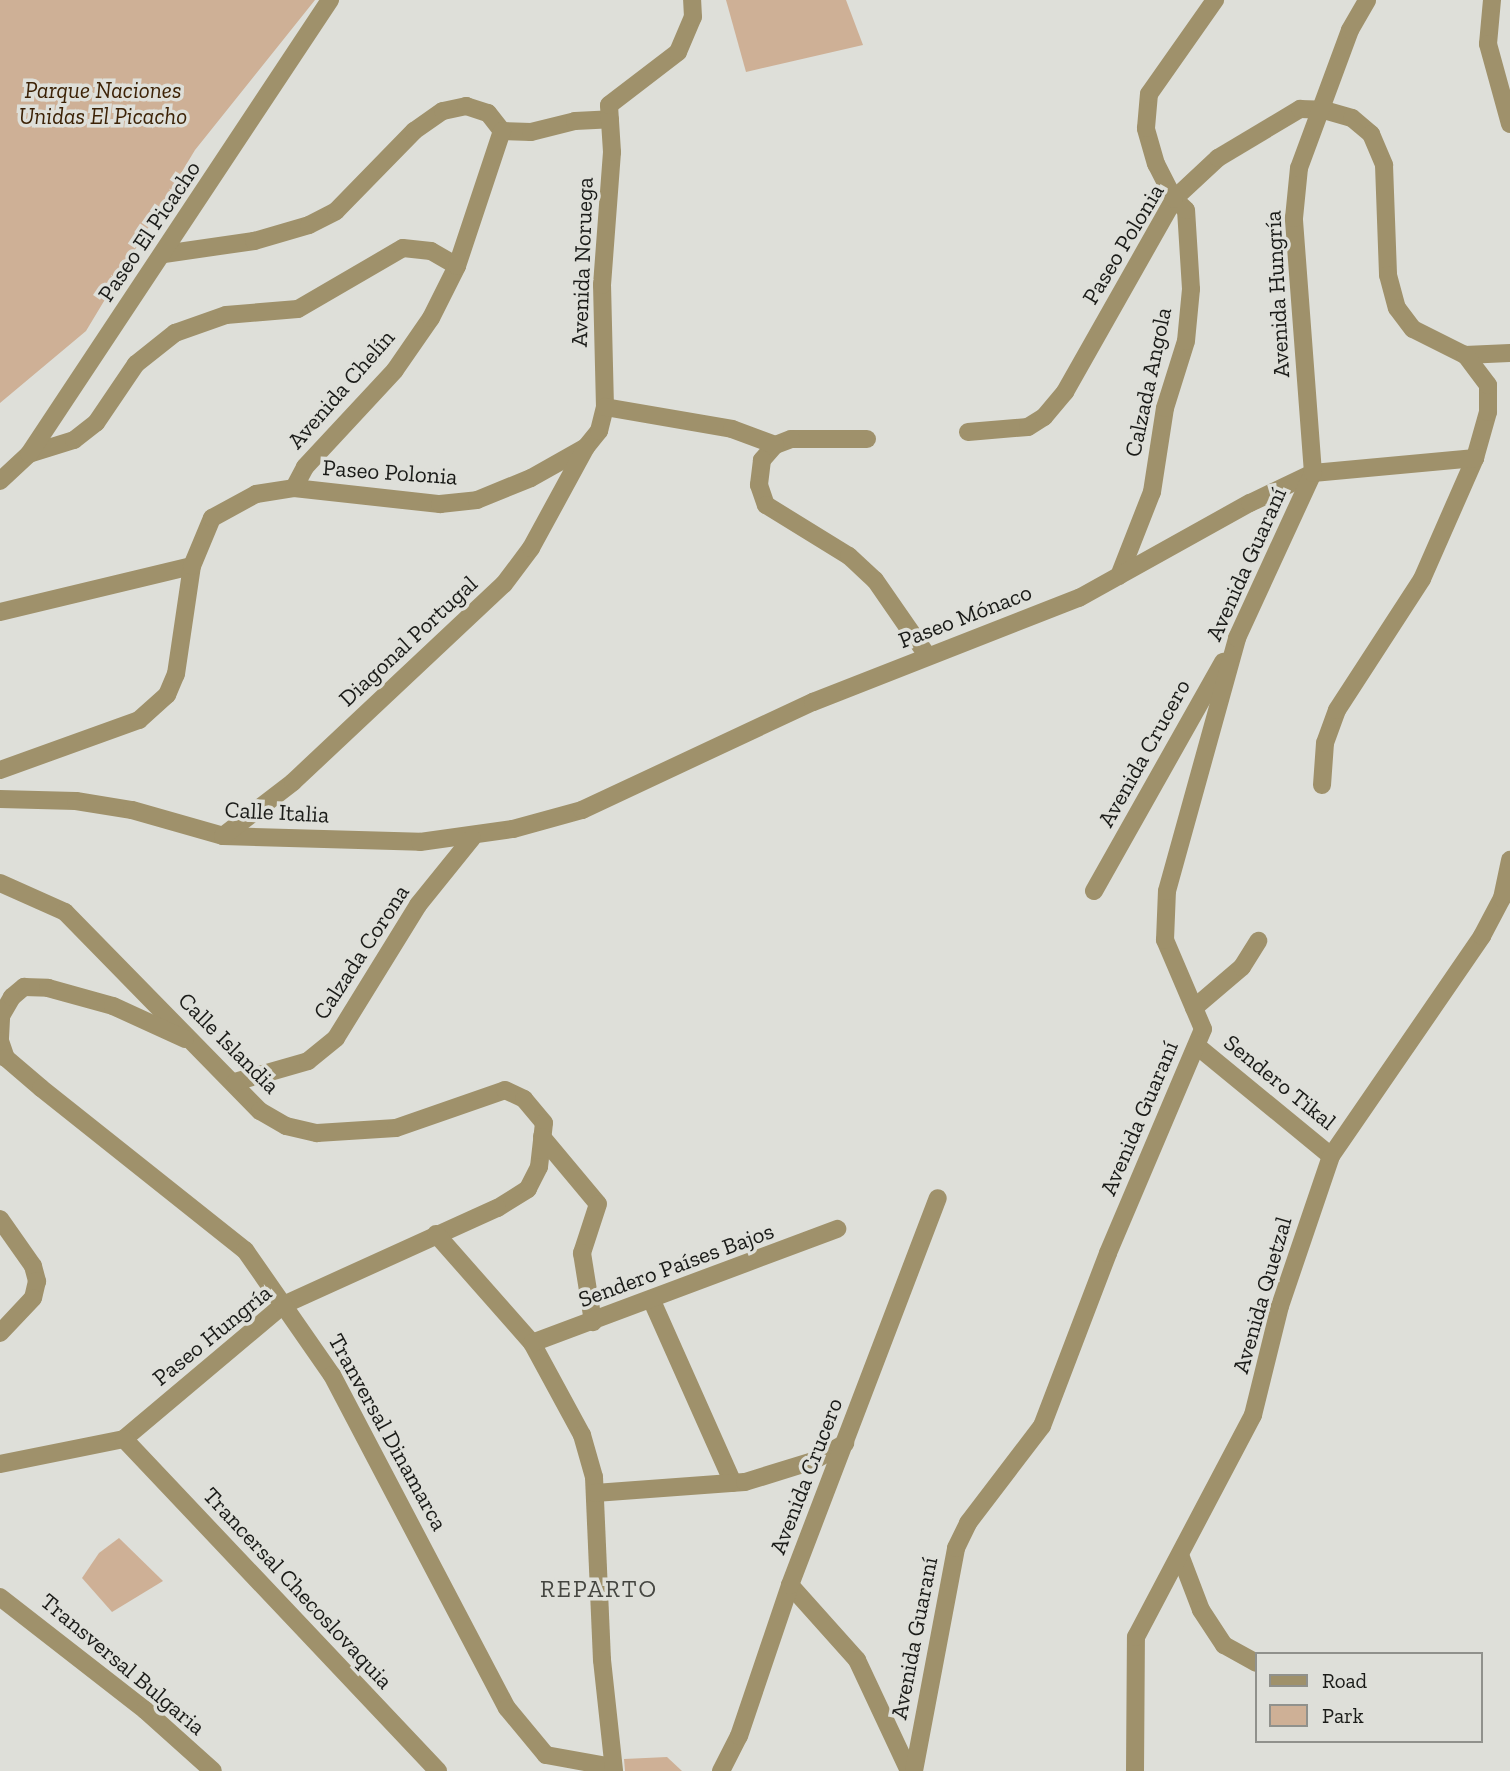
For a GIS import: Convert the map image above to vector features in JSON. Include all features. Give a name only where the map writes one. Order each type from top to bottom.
[{"type":"street","name":"Paseo El Picacho","points":[[0,481],[29,454],[330,0]]},
{"type":"street","points":[[164,254],[254,241],[309,225],[336,211],[414,131],[443,111],[466,106],[488,113],[502,131],[531,132],[575,121],[610,119],[609,106],[618,94],[639,86],[678,52],[693,17],[692,0]]},
{"type":"street","name":"Calzada Angola","points":[[1119,576],[1152,492],[1165,408],[1186,341],[1191,238],[1186,210],[1174,199],[1156,164],[1146,128],[1149,94],[1215,0]]},
{"type":"street","name":"Avenida Hungría","points":[[1313,473],[1294,218],[1299,168],[1324,110],[1350,30],[1367,0]]},
{"type":"street","points":[[1492,0],[1489,44],[1498,93],[1510,124]]},
{"type":"street","name":"Paseo Polonia","points":[[968,432],[1028,427],[1044,417],[1065,392],[1174,199],[1218,158],[1300,109],[1324,110],[1352,118],[1371,134],[1384,165],[1388,275],[1397,308],[1413,329],[1465,355],[1510,353]]},
{"type":"street","name":"Avenida Noruega","points":[[605,407],[602,285],[612,152],[610,119]]},
{"type":"street","name":"Avenida Chelín","points":[[294,488],[305,467],[395,370],[431,318],[457,266],[502,131]]},
{"type":"street","points":[[29,454],[74,440],[96,423],[136,364],[175,333],[226,315],[298,309],[403,248],[431,251],[457,266]]},
{"type":"street","points":[[1322,785],[1325,743],[1337,710],[1422,579],[1475,458],[1489,412],[1488,385],[1465,355]]},
{"type":"street","points":[[586,447],[598,431],[605,407],[732,429],[775,445]]},
{"type":"street","points":[[867,439],[791,439],[775,445],[762,460],[759,485],[766,505],[849,556],[875,580],[927,655]]},
{"type":"street","name":"Paseo Polonia","points":[[294,488],[460,504],[531,478],[586,447]]},
{"type":"street","name":"Diagonal Portugal","points":[[223,836],[293,782],[504,584],[531,548],[586,447]]},
{"type":"street","name":"Paseo Mónaco","points":[[472,838],[582,810],[813,702],[927,655],[1079,598],[1250,503],[1313,473],[1475,458]]},
{"type":"street","name":"Avenida Guaraní","points":[[914,1771],[956,1548],[968,1523],[1042,1426],[1108,1253],[1198,1046],[1203,1029],[1165,940],[1163,917],[1237,638],[1313,473]]},
{"type":"street","points":[[0,770],[139,720],[156,708],[176,674],[192,566],[212,518],[256,494],[294,488]]},
{"type":"street","points":[[0,612],[192,566]]},
{"type":"street","name":"Avenida Crucero","points":[[1094,891],[1237,638]]},
{"type":"street","name":"Calle Italia","points":[[0,799],[76,801],[132,810],[223,836],[420,842],[472,838]]},
{"type":"street","name":"Calzada Corona","points":[[235,1082],[308,1061],[336,1038],[418,905],[472,838]]},
{"type":"street","name":"Avenida Quetzal","points":[[1135,1771],[1136,1637],[1253,1415],[1280,1306],[1331,1156],[1425,1025],[1506,899],[1510,860]]},
{"type":"street","name":"Calle Islandia","points":[[0,883],[65,912],[235,1082],[260,1111],[286,1126],[317,1133],[396,1128],[505,1090],[524,1099],[544,1123],[539,1167],[528,1189]]},
{"type":"street","points":[[1194,1008],[1242,967],[1258,941]]},
{"type":"street","name":"Tranversal Dinamarca","points":[[200,1047],[113,1006],[48,988],[24,987],[12,996],[1,1016],[0,1039],[6,1058],[245,1250],[332,1375],[507,1708],[546,1755],[614,1769]]},
{"type":"street","name":"Sendero Tikal","points":[[1198,1046],[1331,1156]]},
{"type":"street","points":[[542,1138],[598,1204],[582,1253],[593,1322]]},
{"type":"street","name":"Paseo Hungría","points":[[0,1464],[124,1439],[283,1305],[497,1208],[528,1189]]},
{"type":"street","name":"Avenida Crucero","points":[[721,1771],[739,1736],[790,1586],[937,1198]]},
{"type":"street","points":[[0,1219],[33,1266],[37,1281],[33,1298],[0,1333]]},
{"type":"street","name":"Sendero Países Bajos","points":[[532,1343],[652,1301],[836,1229]]},
{"type":"street","points":[[436,1234],[532,1343],[582,1435],[595,1493],[602,1660],[614,1769]]},
{"type":"street","points":[[652,1301],[733,1483]]},
{"type":"street","name":"Trancersal Checoslovaquia","points":[[124,1439],[438,1771]]},
{"type":"street","points":[[595,1493],[733,1483],[813,1461],[845,1443]]},
{"type":"street","points":[[1180,1556],[1201,1610],[1223,1645],[1254,1662]]},
{"type":"street","points":[[790,1586],[857,1660],[909,1771]]},
{"type":"street","name":"Transversal Bulgaria","points":[[0,1597],[145,1710],[213,1771]]},
{"type":"green space","name":"Parque Naciones Unidas El Picacho","points":[[0,0],[315,0],[195,150],[86,331],[0,403]]},
{"type":"green space","points":[[726,0],[846,0],[863,45],[746,72]]},
{"type":"green space","points":[[119,1538],[163,1581],[112,1612],[82,1578],[99,1553]]},
{"type":"green space","points":[[667,1757],[682,1771],[625,1771],[624,1759]]},
{"type":"district","name":"REPARTO","points":[[599,1589]]}]
